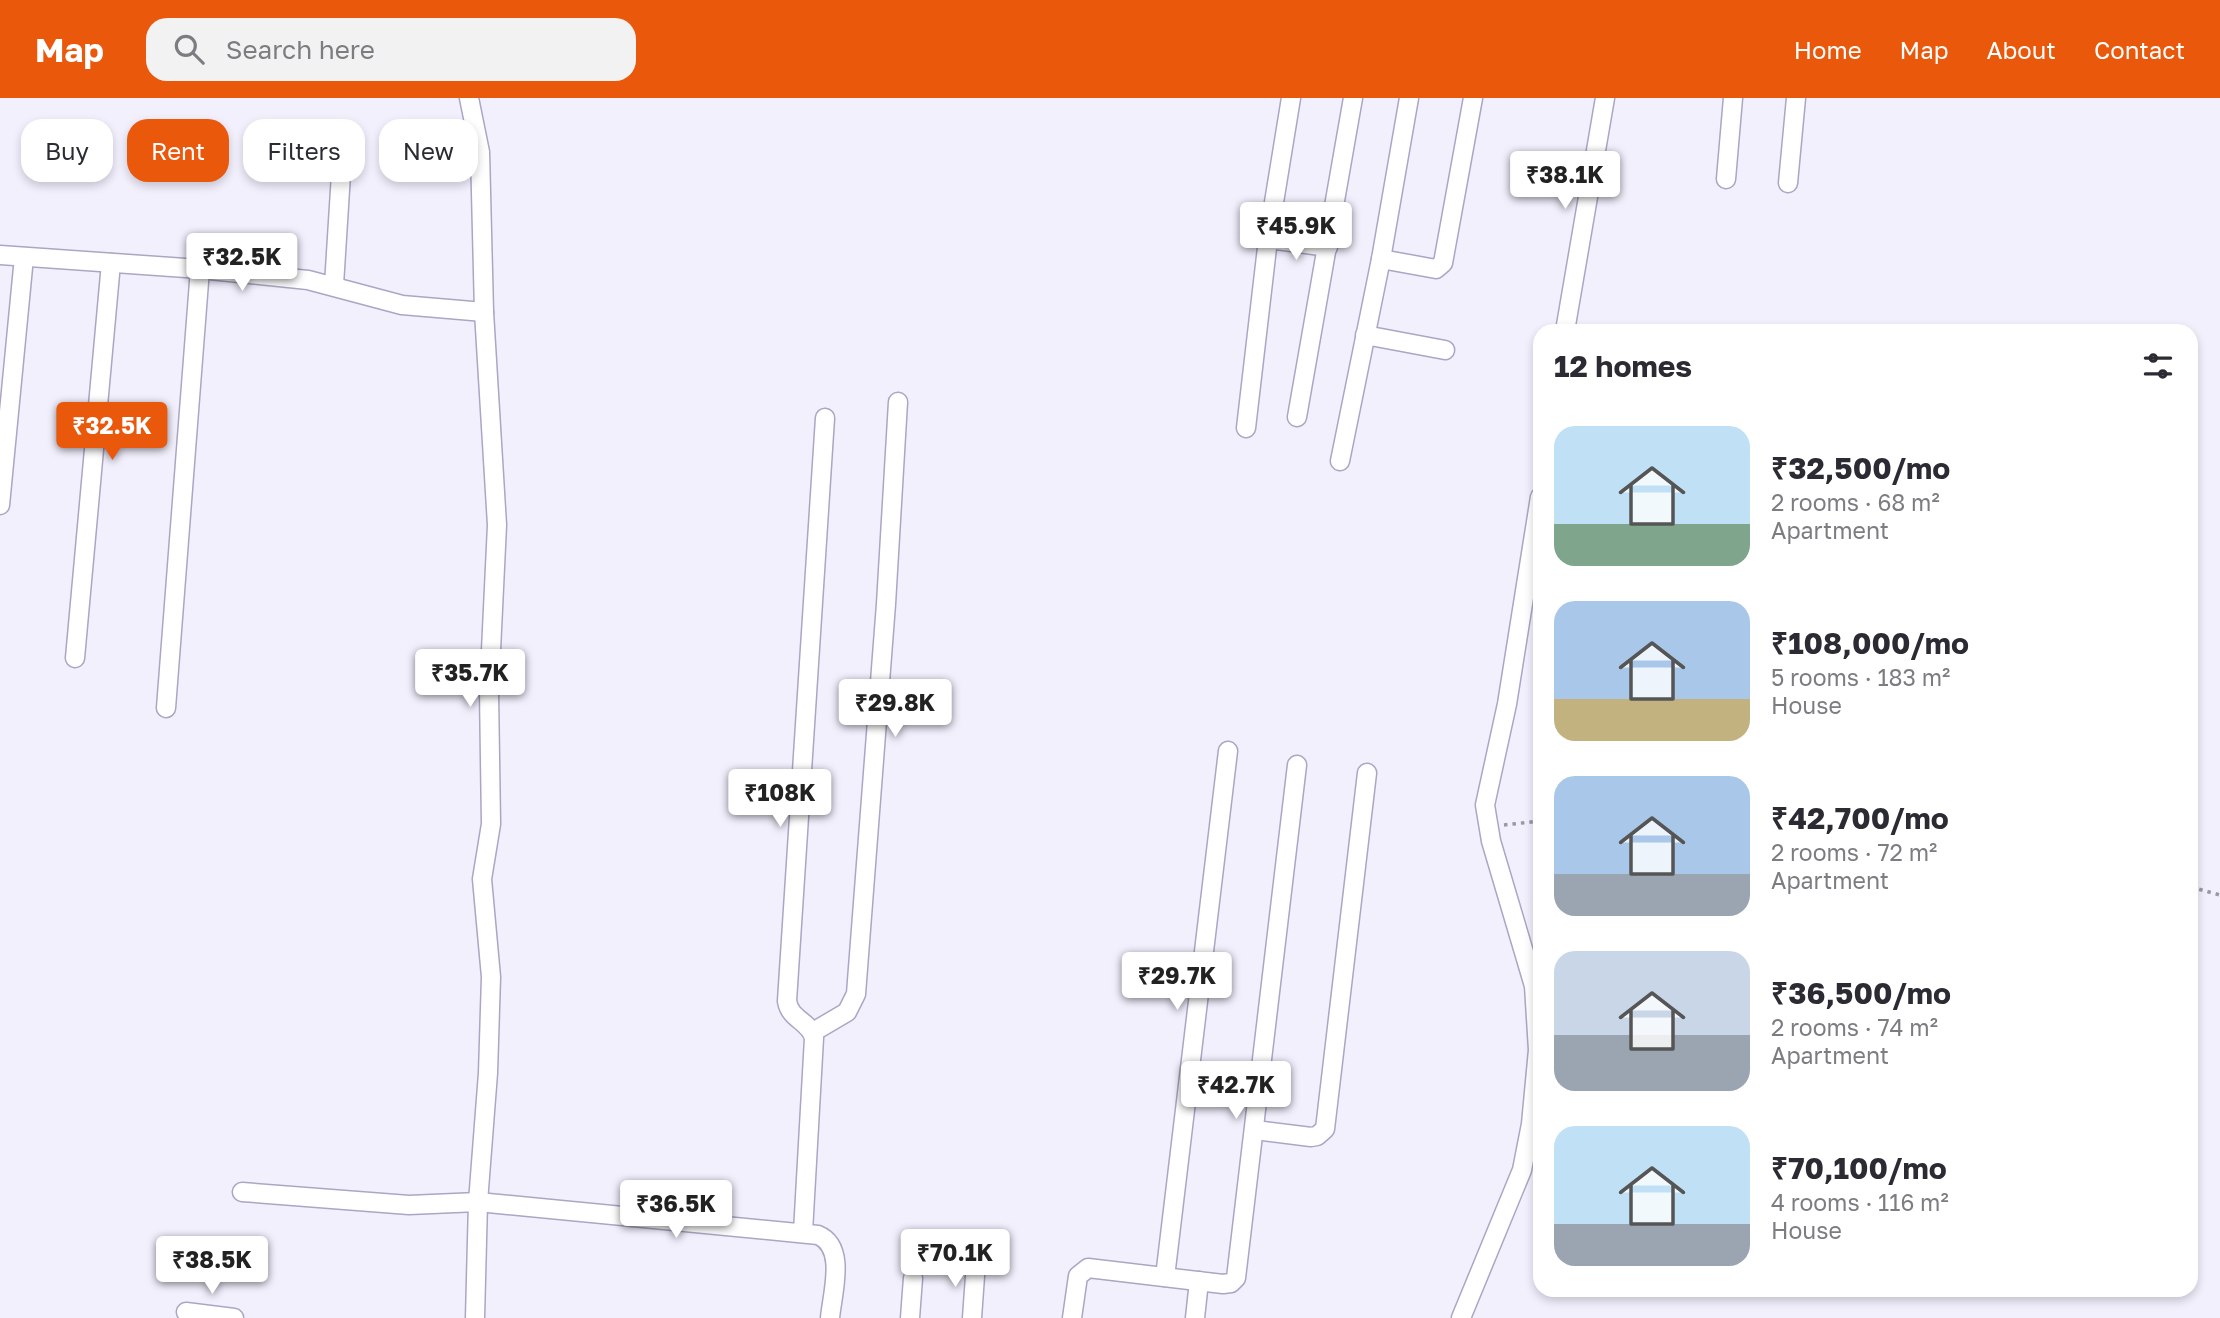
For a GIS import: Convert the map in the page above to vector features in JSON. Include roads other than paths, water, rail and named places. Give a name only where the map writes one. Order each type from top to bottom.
[{"type":"street","points":[[469,98],[480,152],[484,312],[497,525],[489,692],[491,824],[482,879],[491,977],[488,1073],[478,1202],[475,1318]]},
{"type":"street","points":[[1246,428],[1268,239],[1291,98]]},
{"type":"street","points":[[1297,417],[1353,98]]},
{"type":"street","points":[[1340,461],[1381,259],[1409,98]]},
{"type":"street","points":[[1381,259],[1436,269],[1443,263],[1473,98]]},
{"type":"street","points":[[1565,324],[1605,98]]},
{"type":"street","points":[[1726,179],[1734,98]]},
{"type":"street","points":[[1788,183],[1796,98]]},
{"type":"street","points":[[334,285],[340,182]]},
{"type":"street","points":[[1268,239],[1328,247]]},
{"type":"street","points":[[0,255],[308,280],[402,305],[484,312]]},
{"type":"street","points":[[0,505],[24,257]]},
{"type":"street","points":[[75,658],[111,263]]},
{"type":"street","points":[[166,708],[200,270]]},
{"type":"street","points":[[1365,335],[1445,349]]},
{"type":"street","points":[[813,1032],[852,1008],[856,994],[886,604],[898,402]]},
{"type":"street","points":[[803,1233],[814,1038],[813,1032],[792,1015],[787,1001],[825,418]]},
{"type":"street","points":[[1533,541],[1507,704],[1485,805],[1488,826],[1533,983]]},
{"type":"street","points":[[1164,1276],[1228,751]]},
{"type":"street","points":[[1072,1318],[1078,1276],[1088,1268],[1223,1284],[1231,1283],[1236,1278],[1297,765]]},
{"type":"street","points":[[1255,1130],[1311,1137],[1317,1136],[1325,1129],[1367,773]]},
{"type":"street","points":[[1461,1318],[1522,1170],[1533,1103]]},
{"type":"street","points":[[242,1192],[409,1205],[478,1202],[803,1233],[825,1238],[834,1250],[830,1318]]},
{"type":"street","points":[[972,1318],[976,1262]]},
{"type":"street","points":[[910,1318],[913,1278]]},
{"type":"street","points":[[1195,1318],[1199,1281]]},
{"type":"street","points":[[186,1312],[234,1318]]}]
